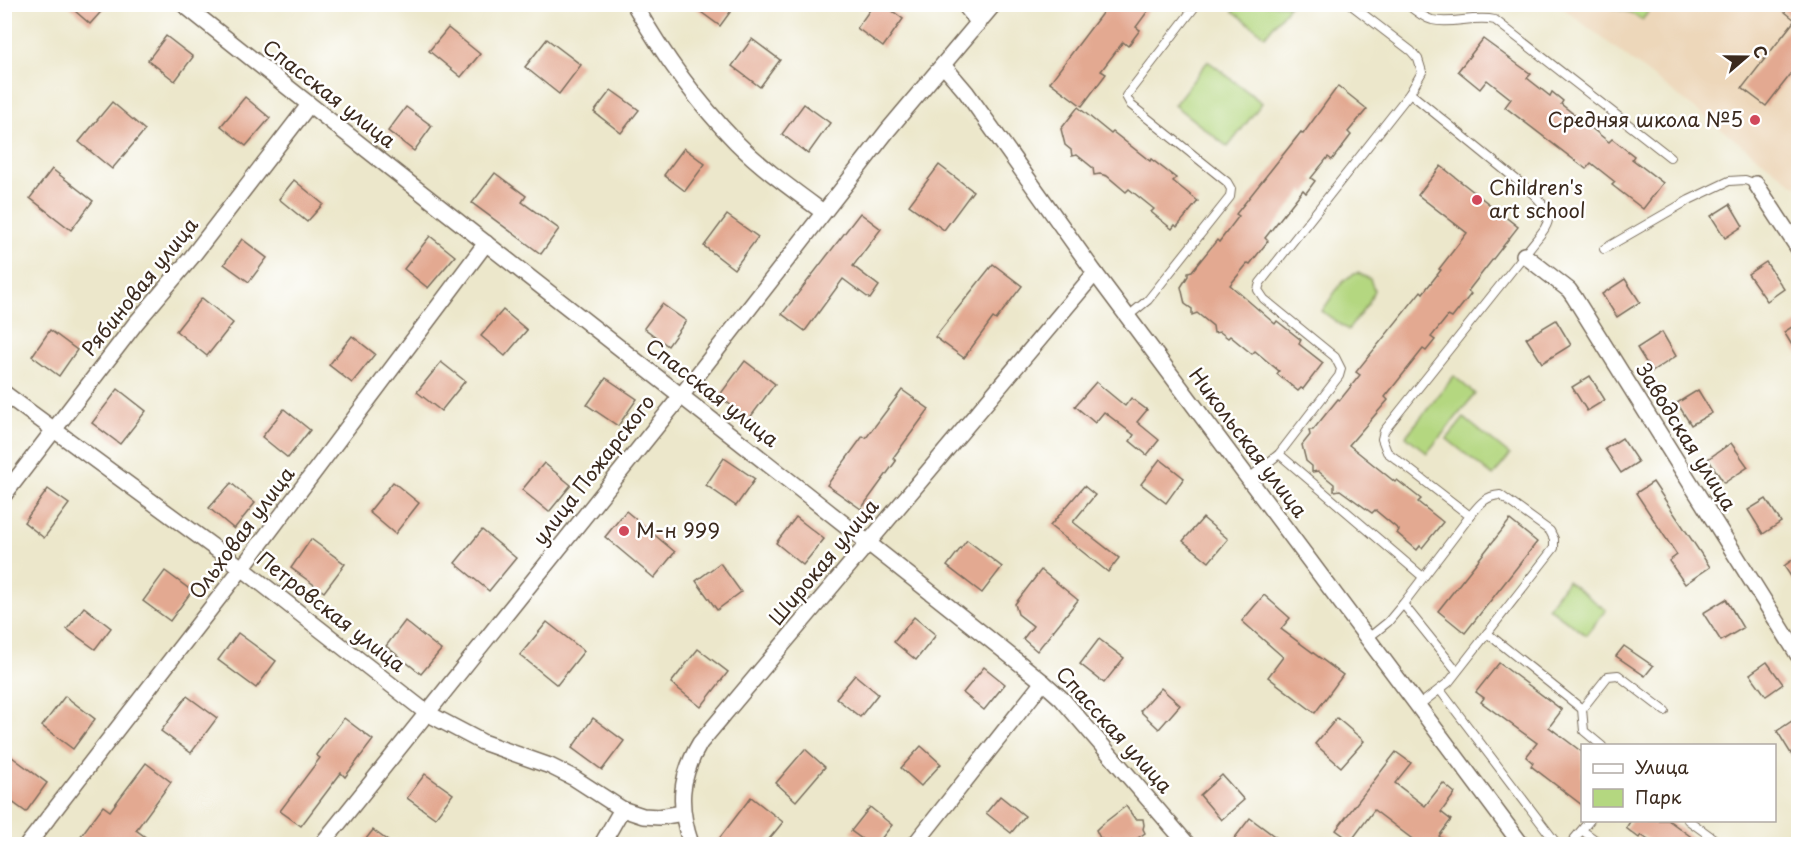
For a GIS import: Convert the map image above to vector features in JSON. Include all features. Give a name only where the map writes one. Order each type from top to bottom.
[{"type":"street","name":"Спасская улица","points":[[183,4],[868,541],[1043,682],[1062,699],[1187,844]]},
{"type":"street","points":[[634,4],[664,53],[718,122],[762,166],[823,212]]},
{"type":"street","points":[[964,4],[979,23]]},
{"type":"street","name":"улица Пожарского","points":[[322,844],[681,396],[888,130],[994,4]]},
{"type":"street","name":"Никольская улица","points":[[943,65],[973,101],[1095,273],[1521,844]]},
{"type":"street","name":"Рябиновая улица","points":[[4,495],[135,324],[191,258],[309,105]]},
{"type":"street","points":[[1756,184],[1797,242]]},
{"type":"street","name":"Ольховая улица","points":[[28,844],[242,568],[486,243]]},
{"type":"street","name":"Заводская улица","points":[[1524,254],[1569,290],[1574,297],[1798,655]]},
{"type":"street","name":"Широкая улица","points":[[683,813],[684,777],[690,760],[700,743],[1095,273]]},
{"type":"street","name":"Петровская улица","points":[[4,393],[242,568],[427,713],[482,742],[550,766],[574,778],[622,810]]},
{"type":"street","points":[[915,844],[1043,682]]},
{"type":"street","points":[[602,844],[622,810],[643,816],[659,817],[683,813],[691,844]]},
{"type":"lane","points":[[1128,317],[1148,300],[1230,197],[1231,189],[1227,182],[1131,105],[1126,96],[1197,4]]},
{"type":"lane","points":[[1248,479],[1279,454],[1339,376],[1341,369],[1335,357],[1264,300],[1258,290],[1260,283],[1410,93],[1422,72],[1418,59],[1411,51],[1350,4]]},
{"type":"lane","points":[[1407,4],[1430,20],[1482,18],[1495,20],[1670,157]]},
{"type":"lane","points":[[1410,93],[1529,190],[1549,211],[1549,220],[1524,254],[1384,431],[1382,439],[1387,452],[1470,516]]},
{"type":"lane","points":[[1604,249],[1689,200],[1729,181],[1745,180],[1756,184]]},
{"type":"lane","points":[[1524,254],[1556,277],[1565,288]]},
{"type":"lane","points":[[1279,454],[1423,577]]},
{"type":"lane","points":[[1367,639],[1388,622],[1482,501],[1491,496],[1500,495],[1550,531],[1554,539],[1554,548],[1440,690],[1418,706]]},
{"type":"lane","points":[[1403,604],[1456,671]]},
{"type":"lane","points":[[1487,633],[1582,709]]},
{"type":"lane","points":[[1600,744],[1584,731],[1582,709],[1608,676],[1618,675],[1665,711]]},
{"type":"lane","points":[[1440,690],[1557,844]]},
{"type":"lane","points":[[1570,844],[1589,822]]},
{"type":"lane","points":[[1691,822],[1720,844]]},
{"type":"lane","points":[[1583,831],[1601,844]]},
{"type":"shaded area","name":"Средняя школа №5","points":[[1559,5],[1798,5],[1797,187]]},
{"type":"green space","points":[[1238,5],[1290,5],[1265,36],[1233,11]]},
{"type":"green space","points":[[1605,5],[1654,5],[1642,20],[1632,14]]},
{"type":"green space","points":[[1208,61],[1262,103],[1228,147],[1174,105]]},
{"type":"green space","points":[[1358,273],[1370,279],[1374,290],[1368,304],[1348,330],[1322,311],[1342,283]]},
{"type":"green space","points":[[1454,376],[1475,394],[1427,453],[1406,436]]},
{"type":"green space","points":[[1464,418],[1510,455],[1493,476],[1447,439]]},
{"type":"green space","points":[[1567,581],[1606,610],[1586,635],[1548,607]]},
{"type":"building","points":[[67,4],[108,4],[90,24]]},
{"type":"building","points":[[690,4],[736,4],[720,26]]},
{"type":"building","points":[[874,4],[883,4],[903,19],[883,47],[857,28]]},
{"type":"building","points":[[1109,4],[1153,4],[1136,27],[1140,30],[1128,46],[1123,42],[1101,71],[1106,74],[1082,106],[1050,82]]},
{"type":"building","points":[[1775,4],[1798,4],[1798,65],[1766,106],[1742,88],[1795,20]]},
{"type":"building","points":[[448,28],[480,54],[461,77],[429,51]]},
{"type":"building","points":[[166,36],[193,57],[175,81],[148,60]]},
{"type":"building","points":[[547,39],[581,65],[559,94],[525,67]]},
{"type":"building","points":[[752,39],[780,60],[760,87],[732,66]]},
{"type":"building","points":[[1483,39],[1531,74],[1527,78],[1550,96],[1552,92],[1563,101],[1561,104],[1609,142],[1612,139],[1634,156],[1632,159],[1663,183],[1643,209],[1612,185],[1615,182],[1591,163],[1586,169],[1505,107],[1511,99],[1487,80],[1480,89],[1458,71]]},
{"type":"building","points":[[1338,86],[1367,109],[1348,132],[1351,135],[1332,160],[1328,157],[1311,178],[1315,181],[1306,193],[1303,190],[1265,238],[1268,241],[1230,285],[1275,324],[1277,321],[1301,340],[1299,344],[1323,363],[1303,389],[1298,391],[1277,374],[1279,371],[1255,351],[1252,354],[1230,336],[1228,338],[1220,332],[1214,333],[1213,326],[1197,313],[1192,315],[1192,309],[1185,304],[1181,287],[1188,272],[1192,271],[1217,240],[1219,242],[1239,216],[1236,214],[1301,132],[1303,134]]},
{"type":"building","points":[[611,90],[639,110],[621,133],[594,112]]},
{"type":"building","points":[[245,97],[270,118],[246,146],[221,126]]},
{"type":"building","points":[[112,102],[145,130],[112,169],[79,142]]},
{"type":"building","points":[[804,104],[830,123],[808,154],[782,134]]},
{"type":"building","points":[[406,107],[432,126],[414,151],[388,131]]},
{"type":"building","points":[[1078,107],[1111,134],[1113,132],[1176,178],[1173,181],[1198,201],[1177,227],[1175,225],[1172,229],[1151,212],[1154,209],[1129,189],[1126,192],[1107,176],[1094,175],[1093,168],[1077,155],[1072,156],[1071,150],[1065,145],[1061,129]]},
{"type":"building","points":[[684,148],[705,164],[685,191],[664,175]]},
{"type":"building","points":[[939,165],[973,191],[944,230],[909,205]]},
{"type":"building","points":[[1441,166],[1518,227],[1468,291],[1471,294],[1452,318],[1448,316],[1431,337],[1435,340],[1426,351],[1423,349],[1385,397],[1388,400],[1349,445],[1395,482],[1397,480],[1421,499],[1418,502],[1443,522],[1422,548],[1420,546],[1417,550],[1397,533],[1399,530],[1375,510],[1372,513],[1340,490],[1334,491],[1334,484],[1318,471],[1312,472],[1312,466],[1306,461],[1302,445],[1310,435],[1309,430],[1313,430],[1338,399],[1340,400],[1360,375],[1356,372],[1421,291],[1423,293],[1467,233],[1418,195]]},
{"type":"building","points":[[52,169],[93,201],[71,230],[30,198]]},
{"type":"building","points":[[495,173],[526,196],[522,202],[559,229],[541,254],[472,203]]},
{"type":"building","points":[[294,180],[323,204],[307,222],[279,199]]},
{"type":"building","points":[[1730,204],[1743,226],[1725,238],[1711,216]]},
{"type":"building","points":[[860,213],[881,229],[853,266],[879,286],[870,299],[843,279],[805,331],[782,314]]},
{"type":"building","points":[[727,215],[758,237],[734,269],[704,246]]},
{"type":"building","points":[[430,236],[455,256],[428,288],[404,269]]},
{"type":"building","points":[[242,239],[267,258],[249,282],[224,264]]},
{"type":"building","points":[[1766,262],[1784,289],[1767,301],[1748,274]]},
{"type":"building","points":[[993,264],[1022,286],[996,320],[993,318],[964,358],[935,337]]},
{"type":"building","points":[[1625,279],[1640,302],[1617,317],[1602,294]]},
{"type":"building","points":[[202,298],[233,323],[207,356],[176,331]]},
{"type":"building","points":[[662,304],[686,321],[668,346],[644,328]]},
{"type":"building","points":[[503,310],[527,330],[505,356],[481,336]]},
{"type":"building","points":[[1556,320],[1571,345],[1542,363],[1526,338]]},
{"type":"building","points":[[1798,323],[1798,355],[1784,332]]},
{"type":"building","points":[[50,330],[77,350],[59,376],[32,356]]},
{"type":"building","points":[[1662,332],[1676,356],[1652,372],[1637,348]]},
{"type":"building","points":[[352,336],[375,354],[352,383],[329,365]]},
{"type":"building","points":[[745,361],[775,384],[749,419],[719,396]]},
{"type":"building","points":[[441,362],[465,381],[441,411],[417,392]]},
{"type":"building","points":[[1590,376],[1605,400],[1587,411],[1572,387]]},
{"type":"building","points":[[606,378],[637,399],[618,426],[587,405]]},
{"type":"building","points":[[1096,382],[1125,406],[1131,398],[1147,410],[1137,422],[1159,440],[1147,455],[1130,441],[1134,435],[1104,412],[1095,423],[1075,406]]},
{"type":"building","points":[[118,389],[146,411],[120,444],[92,423]]},
{"type":"building","points":[[902,390],[929,409],[893,458],[896,461],[861,509],[827,485],[863,436],[866,438]]},
{"type":"building","points":[[1698,390],[1712,413],[1691,425],[1677,403]]},
{"type":"building","points":[[284,409],[310,430],[288,458],[262,437]]},
{"type":"building","points":[[1622,438],[1638,462],[1621,473],[1605,449]]},
{"type":"building","points":[[1731,443],[1748,467],[1724,483],[1708,459]]},
{"type":"building","points":[[724,458],[755,479],[736,506],[706,485]]},
{"type":"building","points":[[1160,459],[1184,478],[1166,503],[1141,484]]},
{"type":"building","points":[[544,463],[571,485],[549,512],[522,490]]},
{"type":"building","points":[[393,482],[419,503],[395,534],[369,512]]},
{"type":"building","points":[[1653,482],[1710,567],[1685,584],[1669,561],[1677,555],[1636,493]]},
{"type":"building","points":[[231,483],[255,503],[234,529],[209,508]]},
{"type":"building","points":[[1084,486],[1095,495],[1073,522],[1119,558],[1108,572],[1050,526]]},
{"type":"building","points":[[48,489],[69,504],[44,538],[24,522]]},
{"type":"building","points":[[1766,499],[1781,522],[1763,534],[1748,510]]},
{"type":"building","points":[[626,511],[675,552],[654,578],[605,537]]},
{"type":"building","points":[[796,517],[824,539],[803,565],[776,543]]},
{"type":"building","points":[[1203,518],[1228,539],[1209,562],[1183,541]]},
{"type":"building","points":[[1510,520],[1537,542],[1465,633],[1438,611]]},
{"type":"building","points":[[482,530],[516,558],[489,591],[455,563]]},
{"type":"building","points":[[311,539],[345,564],[324,592],[291,568]]},
{"type":"building","points":[[967,540],[1002,567],[982,593],[947,566]]},
{"type":"building","points":[[1798,556],[1798,587],[1784,566]]},
{"type":"building","points":[[720,563],[741,592],[717,610],[696,581]]},
{"type":"building","points":[[1041,570],[1078,600],[1037,651],[1023,639],[1033,626],[1018,614],[1015,604]]},
{"type":"building","points":[[165,571],[192,591],[170,621],[143,601]]},
{"type":"building","points":[[1264,595],[1290,618],[1281,629],[1343,675],[1315,713],[1268,677],[1283,657],[1242,621]]},
{"type":"building","points":[[1726,599],[1743,628],[1721,641],[1703,613]]},
{"type":"building","points":[[84,607],[111,628],[95,649],[67,629]]},
{"type":"building","points":[[914,617],[936,635],[916,660],[894,642]]},
{"type":"building","points":[[405,621],[441,650],[421,674],[386,646]]},
{"type":"building","points":[[547,622],[584,651],[557,685],[520,655]]},
{"type":"building","points":[[238,633],[276,661],[256,688],[218,660]]},
{"type":"building","points":[[1099,639],[1124,658],[1104,683],[1080,664]]},
{"type":"building","points":[[1624,646],[1653,666],[1645,676],[1616,656]]},
{"type":"building","points":[[698,649],[728,672],[701,707],[671,683]]},
{"type":"building","points":[[1767,662],[1783,684],[1766,696],[1750,674]]},
{"type":"building","points":[[1499,663],[1562,710],[1549,727],[1581,751],[1581,804],[1531,766],[1533,763],[1526,757],[1537,743],[1481,702],[1484,698],[1476,692]]},
{"type":"building","points":[[984,667],[1005,684],[984,710],[963,693]]},
{"type":"building","points":[[855,675],[878,694],[860,717],[836,698]]},
{"type":"building","points":[[1161,688],[1180,705],[1159,729],[1140,711]]},
{"type":"building","points":[[65,696],[95,719],[73,749],[42,726]]},
{"type":"building","points":[[187,696],[217,718],[191,753],[161,731]]},
{"type":"building","points":[[1798,717],[1798,765],[1777,731]]},
{"type":"building","points":[[344,718],[373,740],[345,777],[341,773],[301,826],[280,811],[320,758],[316,755]]},
{"type":"building","points":[[593,718],[624,741],[602,770],[572,748]]},
{"type":"building","points":[[1337,718],[1364,741],[1341,767],[1315,744]]},
{"type":"building","points":[[921,746],[941,764],[921,786],[901,768]]},
{"type":"building","points":[[805,749],[825,767],[796,801],[776,783]]},
{"type":"building","points":[[1396,752],[1411,763],[1395,783],[1425,806],[1443,783],[1455,793],[1441,812],[1451,820],[1439,836],[1450,844],[1419,844],[1374,810],[1351,841],[1336,830]]},
{"type":"building","points":[[12,757],[47,783],[26,812],[4,796],[4,767]]},
{"type":"building","points":[[146,763],[171,782],[136,830],[155,844],[91,844],[80,837],[103,806],[110,811]]},
{"type":"building","points":[[425,774],[453,794],[435,818],[407,798]]},
{"type":"building","points":[[1222,775],[1244,800],[1221,820],[1200,795]]},
{"type":"building","points":[[1000,796],[1025,816],[1011,833],[986,813]]},
{"type":"building","points":[[751,797],[783,822],[765,844],[715,844]]},
{"type":"building","points":[[1126,806],[1135,819],[1143,819],[1145,833],[1129,844],[1114,844],[1110,840],[1105,841],[1100,838],[1096,830]]},
{"type":"building","points":[[870,807],[892,825],[877,844],[869,844],[851,831]]},
{"type":"building","points":[[1250,818],[1285,844],[1230,844]]},
{"type":"building","points":[[1630,822],[1671,822],[1701,844],[1654,844],[1641,835],[1639,838],[1626,828]]},
{"type":"building","points":[[373,830],[392,844],[362,844]]},
{"type":"place","name":"Средняя школа №5","points":[[1755,120]]},
{"type":"place","name":"Children's art school","points":[[1477,200]]},
{"type":"place","name":"М-н 999","points":[[624,531]]}]
